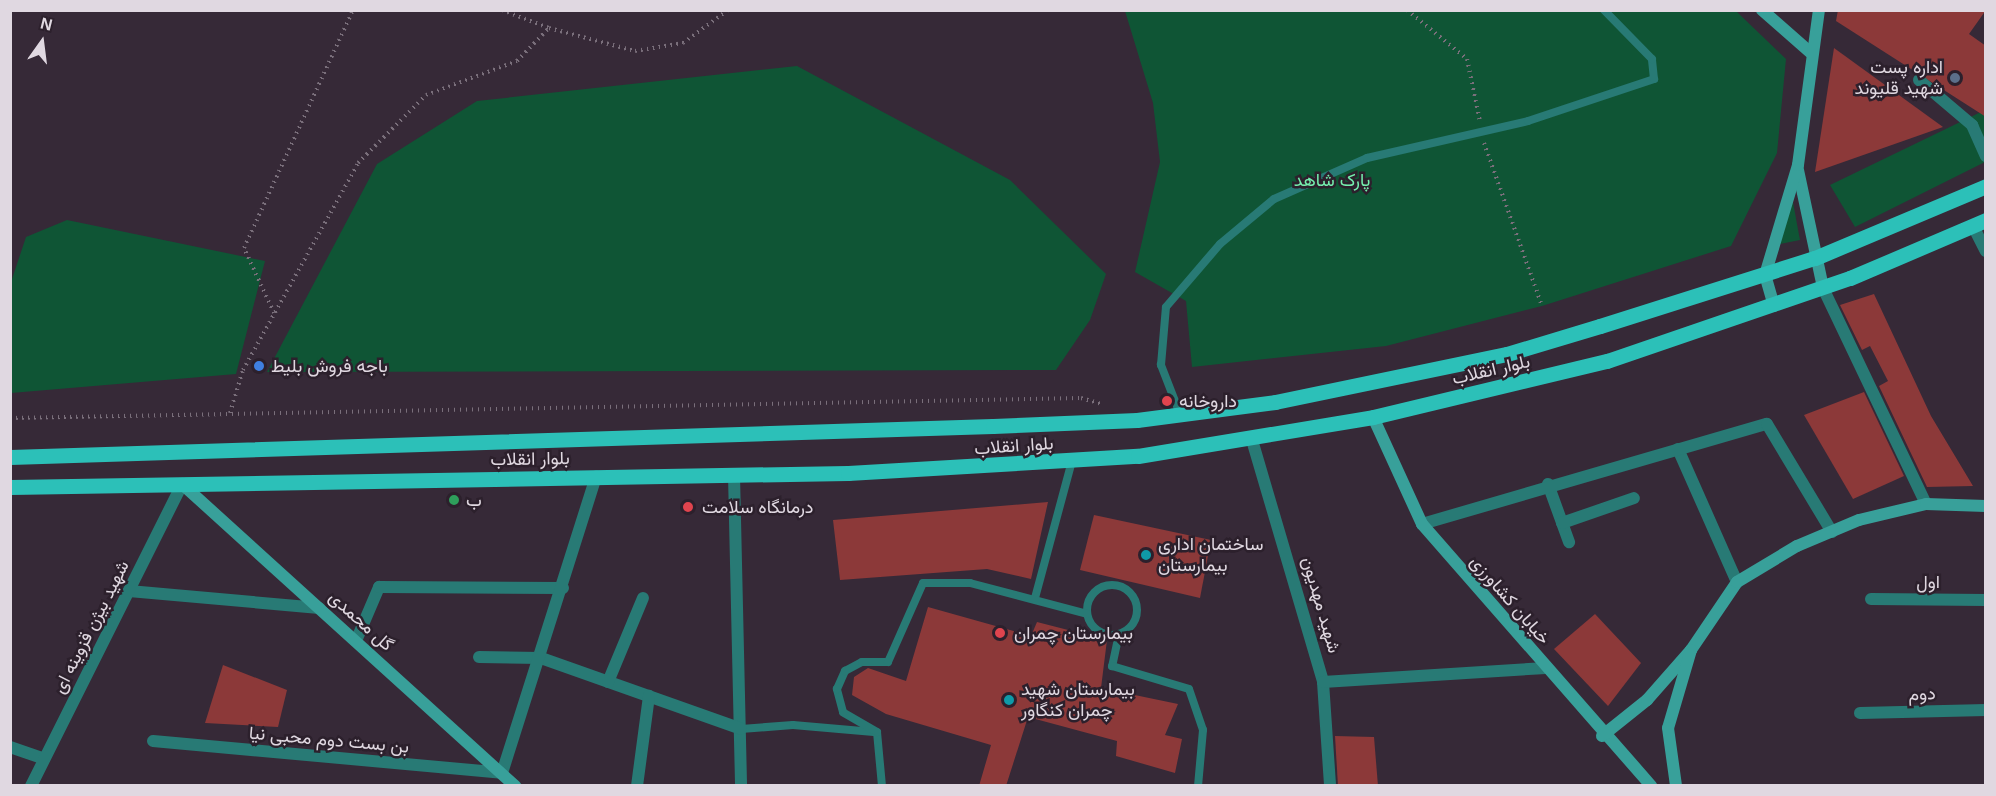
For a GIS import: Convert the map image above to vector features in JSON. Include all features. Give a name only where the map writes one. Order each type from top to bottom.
[{"type":"main road","name":"بلوار انقلاب","points":[[10,457],[993,426],[1180,414],[1343,390],[1507,354],[1815,258],[1986,186]]},
{"type":"main road","name":"بلوار انقلاب","points":[[10,487],[734,475],[1072,461],[1252,440],[1373,417],[1607,361],[1774,306],[1979,223]]},
{"type":"street","points":[[1762,10],[1810,52]]},
{"type":"street","points":[[1774,306],[1765,275],[1798,165],[1810,52],[1818,10]]},
{"type":"street","points":[[1919,80],[1972,125],[1986,156]]},
{"type":"street","points":[[1798,165],[1822,288],[1926,504]]},
{"type":"street","points":[[1979,223],[1986,251]]},
{"type":"street","name":"خیابان کشاورزی","points":[[1373,417],[1422,524],[1602,736],[1651,786]]},
{"type":"street","points":[[1422,524],[1548,484],[1767,424],[1832,532]]},
{"type":"street","name":"شهید مهدیون","points":[[1252,440],[1323,682],[1330,786]]},
{"type":"street","points":[[1678,449],[1737,582]]},
{"type":"street","points":[[734,475],[741,786]]},
{"type":"street","points":[[501,773],[541,658],[596,477]]},
{"type":"street","name":"شهید بیژن قزوینه ای","points":[[31,786],[182,484]]},
{"type":"street","name":"گل محمدی","points":[[182,484],[515,786]]},
{"type":"street","points":[[1548,484],[1569,542]]},
{"type":"street","points":[[1562,523],[1634,498]]},
{"type":"street","points":[[1602,736],[1647,700],[1691,650],[1737,582],[1832,532],[1926,504],[1986,506]]},
{"type":"street","points":[[356,641],[379,587],[562,588]]},
{"type":"street","points":[[129,591],[319,608]]},
{"type":"street","points":[[608,682],[643,598]]},
{"type":"street","name":"اول","points":[[1871,599],[1986,600]]},
{"type":"street","points":[[1676,786],[1668,728],[1691,650]]},
{"type":"street","points":[[479,657],[541,658],[741,729]]},
{"type":"street","points":[[1323,682],[1546,668]]},
{"type":"street","points":[[637,786],[649,696]]},
{"type":"street","name":"دوم","points":[[1860,713],[1986,710]]},
{"type":"street","name":"بن بست دوم محبی نیا","points":[[153,741],[501,773]]},
{"type":"street","points":[[10,747],[44,759]]},
{"type":"lane","points":[[1180,414],[1161,365],[1166,307],[1220,244],[1274,199],[1367,158],[1482,131],[1654,79],[1652,59],[1604,10]]},
{"type":"lane","points":[[1035,598],[1072,461]]},
{"type":"lane","points":[[877,732],[843,712],[837,689],[845,671],[862,662],[888,662],[923,583],[970,584],[1035,598],[1087,614],[1102,633],[1119,634]]},
{"type":"lane","points":[[1087,614],[1094,592],[1108,585],[1123,587],[1134,598],[1136,615],[1119,634],[1112,666],[1189,689],[1203,730],[1198,786]]},
{"type":"lane","points":[[741,729],[793,725],[877,732]]},
{"type":"lane","points":[[877,732],[882,786]]},
{"type":"path","points":[[275,314],[244,248],[353,10]]},
{"type":"path","points":[[502,10],[549,28],[635,51],[682,43],[728,10]]},
{"type":"path","points":[[1407,10],[1467,59],[1489,165],[1542,306]]},
{"type":"path","points":[[230,413],[243,370],[358,162],[388,128],[426,95],[517,61],[549,28]]},
{"type":"path","points":[[10,418],[1081,398],[1111,406]]},
{"type":"green space","name":"پارک شاهد","points":[[1125,11],[1736,11],[1786,59],[1777,153],[1731,246],[1542,306],[1386,346],[1192,367],[1186,301],[1135,272],[1160,162],[1153,103]]},
{"type":"green space","points":[[797,66],[1010,180],[1106,274],[1090,320],[1056,370],[267,372],[377,164],[477,101]]},
{"type":"green space","points":[[1985,110],[1985,162],[1855,227],[1830,185]]},
{"type":"green space","points":[[1792,197],[1800,240],[1780,244]]},
{"type":"green space","points":[[67,220],[265,261],[236,374],[11,393],[11,282],[26,237]]},
{"type":"building","name":"اداره پست شهید قلیوند","points":[[1838,10],[1986,10],[1969,34],[1986,46],[1986,117],[1836,21]]},
{"type":"building","points":[[1834,48],[1943,127],[1815,172]]},
{"type":"building","points":[[1874,294],[1931,416],[1973,486],[1927,487],[1879,386],[1888,381],[1870,346],[1862,350],[1840,305]]},
{"type":"building","points":[[1864,392],[1904,476],[1853,499],[1804,415]]},
{"type":"building","points":[[1048,502],[1031,579],[987,569],[840,580],[833,520]]},
{"type":"building","name":"ساختمان اداری بیمارستان","points":[[1094,515],[1211,540],[1200,598],[1080,570]]},
{"type":"building","name":"بیمارستان شهید چمران کنگاور","points":[[928,607],[1031,636],[1037,622],[1107,640],[1101,688],[1178,704],[1165,735],[1182,739],[1175,773],[1116,756],[1117,741],[1028,717],[1006,786],[979,786],[991,745],[886,714],[852,695],[854,677],[868,668],[906,681]]},
{"type":"building","points":[[1595,614],[1641,663],[1608,706],[1554,649]]},
{"type":"building","points":[[223,665],[287,690],[278,727],[205,723]]},
{"type":"building","points":[[1335,736],[1374,737],[1378,786],[1338,786]]},
{"type":"place","name":"اداره پست شهید قلیوند","points":[[1955,78]]},
{"type":"place","name":"باجه فروش بلیط","points":[[259,366]]},
{"type":"place","name":"داروخانه","points":[[1167,401]]},
{"type":"place","name":"ب","points":[[454,500]]},
{"type":"place","name":"درمانگاه سلامت","points":[[688,507]]},
{"type":"place","name":"ساختمان اداری بیمارستان","points":[[1146,555]]},
{"type":"place","name":"بیمارستان چمران","points":[[1000,633]]},
{"type":"place","name":"بیمارستان شهید چمران کنگاور","points":[[1009,700]]}]
